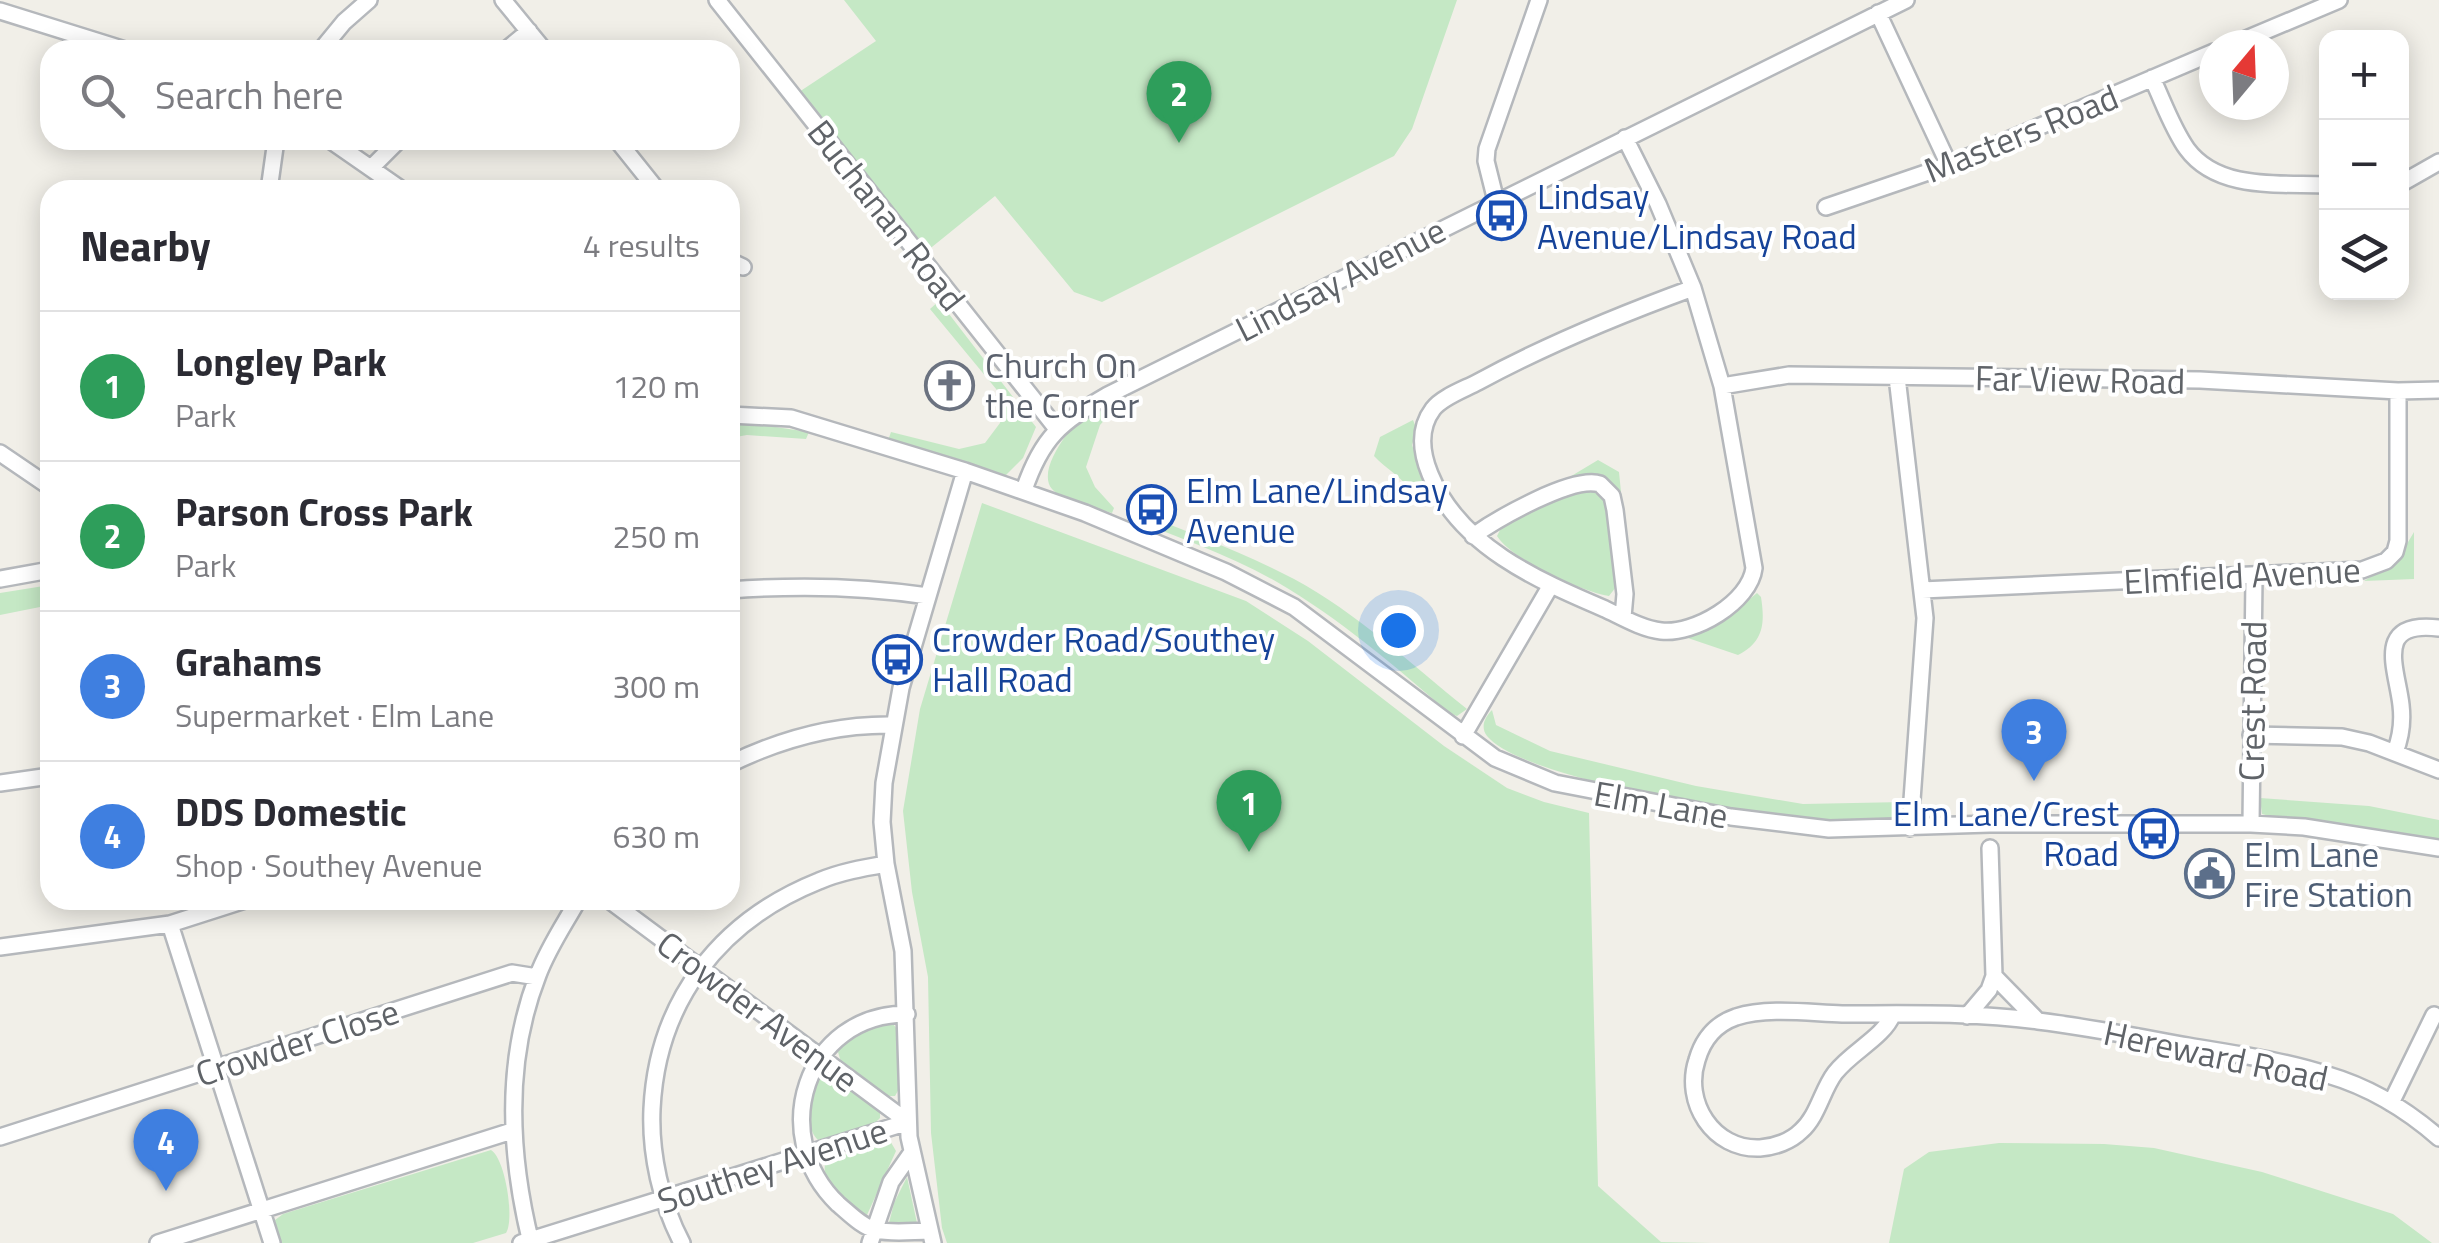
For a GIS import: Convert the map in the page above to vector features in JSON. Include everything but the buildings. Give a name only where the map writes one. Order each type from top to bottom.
[{"type":"street","points":[[329,40],[370,0]]},
{"type":"street","points":[[504,0],[536,40]]},
{"type":"street","name":"Buchanan Road","points":[[717,0],[1058,430]]},
{"type":"street","points":[[1496,201],[1487,149],[1538,0]]},
{"type":"street","name":"Lindsay Avenue","points":[[1024,490],[1044,444],[1108,395],[1906,0]]},
{"type":"street","points":[[2268,30],[2339,0]]},
{"type":"street","points":[[0,11],[93,40]]},
{"type":"street","points":[[1878,13],[1949,165]]},
{"type":"street","points":[[518,40],[529,31]]},
{"type":"street","name":"Masters Road","points":[[1826,207],[1949,165],[2199,58]]},
{"type":"street","points":[[2152,78],[2187,149],[2203,166],[2228,178],[2252,182],[2319,185]]},
{"type":"street","points":[[1624,138],[1694,288],[1722,386],[1752,552],[1753,579],[1726,610],[1664,632],[1550,585],[1474,536],[1451,515],[1424,461],[1421,443],[1435,405],[1542,347],[1694,288]]},
{"type":"street","points":[[270,180],[275,150]]},
{"type":"street","points":[[345,150],[388,180]]},
{"type":"street","points":[[371,168],[389,150]]},
{"type":"street","points":[[625,150],[649,180]]},
{"type":"street","points":[[2409,179],[2439,162]]},
{"type":"street","name":"Far View Road","points":[[1722,386],[1788,375],[2200,380],[2398,392],[2439,390]]},
{"type":"street","points":[[1897,377],[1925,618],[1910,828]]},
{"type":"street","name":"Elmfield Avenue","points":[[1922,590],[2254,577],[2376,567],[2395,552],[2398,541],[2398,392]]},
{"type":"street","name":"Elm Lane","points":[[740,415],[791,418],[1024,490],[1148,538],[1254,585],[1332,634],[1462,736],[1525,772],[1593,792],[1777,824],[1829,828],[2250,824],[2320,829],[2439,848]]},
{"type":"street","points":[[0,453],[40,480]]},
{"type":"street","points":[[907,1014],[881,1014],[834,1041],[807,1080],[801,1108],[801,1132],[818,1181],[873,1236],[932,1237],[908,1122],[907,1014],[903,951],[886,864],[883,802],[893,725],[965,471]]},
{"type":"street","points":[[1474,536],[1494,521],[1580,482],[1600,484],[1612,496],[1625,594],[1623,617]]},
{"type":"street","points":[[0,579],[40,572]]},
{"type":"street","name":"Crest Road","points":[[2250,824],[2254,577]]},
{"type":"street","points":[[1462,736],[1550,585]]},
{"type":"street","points":[[740,590],[820,586],[877,588],[928,596]]},
{"type":"street","points":[[2395,752],[2402,722],[2392,654],[2407,632],[2439,628]]},
{"type":"street","points":[[740,760],[826,729],[893,725]]},
{"type":"street","points":[[2252,735],[2342,737],[2439,770]]},
{"type":"street","points":[[0,783],[40,777]]},
{"type":"street","points":[[1967,1016],[1989,990],[1994,976],[1990,848]]},
{"type":"street","points":[[682,1243],[664,1199],[655,1164],[652,1127],[654,1081],[673,1013],[700,969],[722,944],[765,908],[820,880],[886,864]]},
{"type":"street","points":[[0,946],[170,924],[214,910]]},
{"type":"street","points":[[528,1242],[512,1132],[518,1050],[537,977],[572,910]]},
{"type":"street","name":"Crowder Avenue","points":[[622,910],[908,1122]]},
{"type":"street","points":[[170,924],[272,1243]]},
{"type":"street","name":"Crowder Close","points":[[0,1137],[512,974],[537,977]]},
{"type":"street","points":[[1994,976],[2037,1020]]},
{"type":"street","name":"Hereward Road","points":[[1893,1014],[1883,1030],[1834,1074],[1806,1127],[1793,1138],[1765,1148],[1750,1148],[1722,1135],[1699,1112],[1691,1080],[1695,1064],[1706,1038],[1728,1021],[1758,1014],[1893,1014],[1967,1016],[2037,1020],[2289,1064],[2345,1081],[2392,1103],[2439,1138]]},
{"type":"street","points":[[2392,1103],[2434,1015]]},
{"type":"street","name":"Southey Avenue","points":[[528,1242],[908,1122]]},
{"type":"street","points":[[158,1243],[512,1132]]},
{"type":"street","points":[[873,1236],[891,1182],[912,1152]]},
{"type":"green space","points":[[844,0],[1457,0],[1412,129],[1394,156],[1102,302],[1074,292],[995,196],[927,251],[799,92],[876,41]]},
{"type":"green space","points":[[939,301],[1036,427],[1023,458],[999,482],[886,446],[891,432],[959,449],[985,443],[1000,423],[1006,401],[930,309]]},
{"type":"green space","points":[[1097,404],[1110,414],[1100,425],[1086,467],[1095,487],[1114,508],[1112,513],[1064,498],[1048,480],[1049,468],[1061,443]]},
{"type":"green space","points":[[1413,420],[1417,430],[1412,445],[1432,501],[1412,493],[1374,456],[1380,437]]},
{"type":"green space","points":[[740,423],[809,432],[806,439],[740,436]]},
{"type":"green space","points":[[1598,460],[1619,472],[1622,502],[1600,480],[1568,478]]},
{"type":"green space","points":[[1578,490],[1596,491],[1608,506],[1619,583],[1609,596],[1548,573],[1517,555],[1497,536],[1503,524]]},
{"type":"green space","points":[[982,503],[1246,601],[1308,641],[1444,746],[1507,788],[1589,813],[1598,1186],[1661,1242],[1712,1243],[947,1243],[931,1133],[928,977],[912,892],[903,811],[920,709]]},
{"type":"green space","points":[[1130,509],[1294,579],[1340,607],[1467,709],[1457,716],[1449,713],[1366,643],[1300,596],[1241,563],[1127,517]]},
{"type":"green space","points":[[2414,532],[2414,579],[2364,581],[2398,559]]},
{"type":"green space","points":[[40,587],[40,607],[0,615],[0,593]]},
{"type":"green space","points":[[1757,593],[1762,606],[1761,631],[1747,650],[1738,655],[1682,636],[1730,615]]},
{"type":"green space","points":[[1492,710],[1496,725],[1550,751],[1696,786],[1803,804],[1904,802],[1896,818],[1862,821],[1792,817],[1657,796],[1573,776],[1506,750],[1485,733],[1484,722]]},
{"type":"green space","points":[[2260,798],[2369,806],[2439,820],[2439,841],[2273,817],[2262,814]]},
{"type":"green space","points":[[893,1024],[897,1029],[899,1089],[895,1096],[888,1096],[841,1062],[838,1052],[854,1034]]},
{"type":"green space","points":[[823,1074],[839,1079],[880,1112],[880,1118],[874,1124],[818,1140],[810,1125],[809,1106],[813,1087]]},
{"type":"green space","points":[[889,1139],[896,1151],[867,1215],[843,1201],[830,1186],[826,1161]]},
{"type":"green space","points":[[1999,1143],[2154,1148],[2262,1172],[2393,1214],[2432,1243],[1889,1243],[1904,1169],[1929,1152]]},
{"type":"green space","points":[[491,1150],[501,1164],[507,1189],[506,1233],[473,1243],[278,1243],[275,1220],[283,1214]]},
{"type":"green space","points":[[907,1177],[917,1223],[889,1223],[894,1203]]},
{"type":"place","name":"Parson Cross Park","points":[[1179,143]]},
{"type":"place","name":"Lindsay Avenue/Lindsay Road","points":[[1502,216]]},
{"type":"place","name":"Church On the Corner","points":[[950,385]]},
{"type":"place","name":"Elm Lane/Lindsay Avenue","points":[[1151,510]]},
{"type":"place","name":"Crowder Road/Southey Hall Road","points":[[897,659]]},
{"type":"place","name":"Grahams","points":[[2034,781]]},
{"type":"place","name":"Elm Lane/Crest Road","points":[[2154,833]]},
{"type":"place","name":"Longley Park","points":[[1249,852]]},
{"type":"place","name":"Elm Lane Fire Station","points":[[2209,874]]},
{"type":"place","name":"DDS Domestic","points":[[166,1191]]}]
